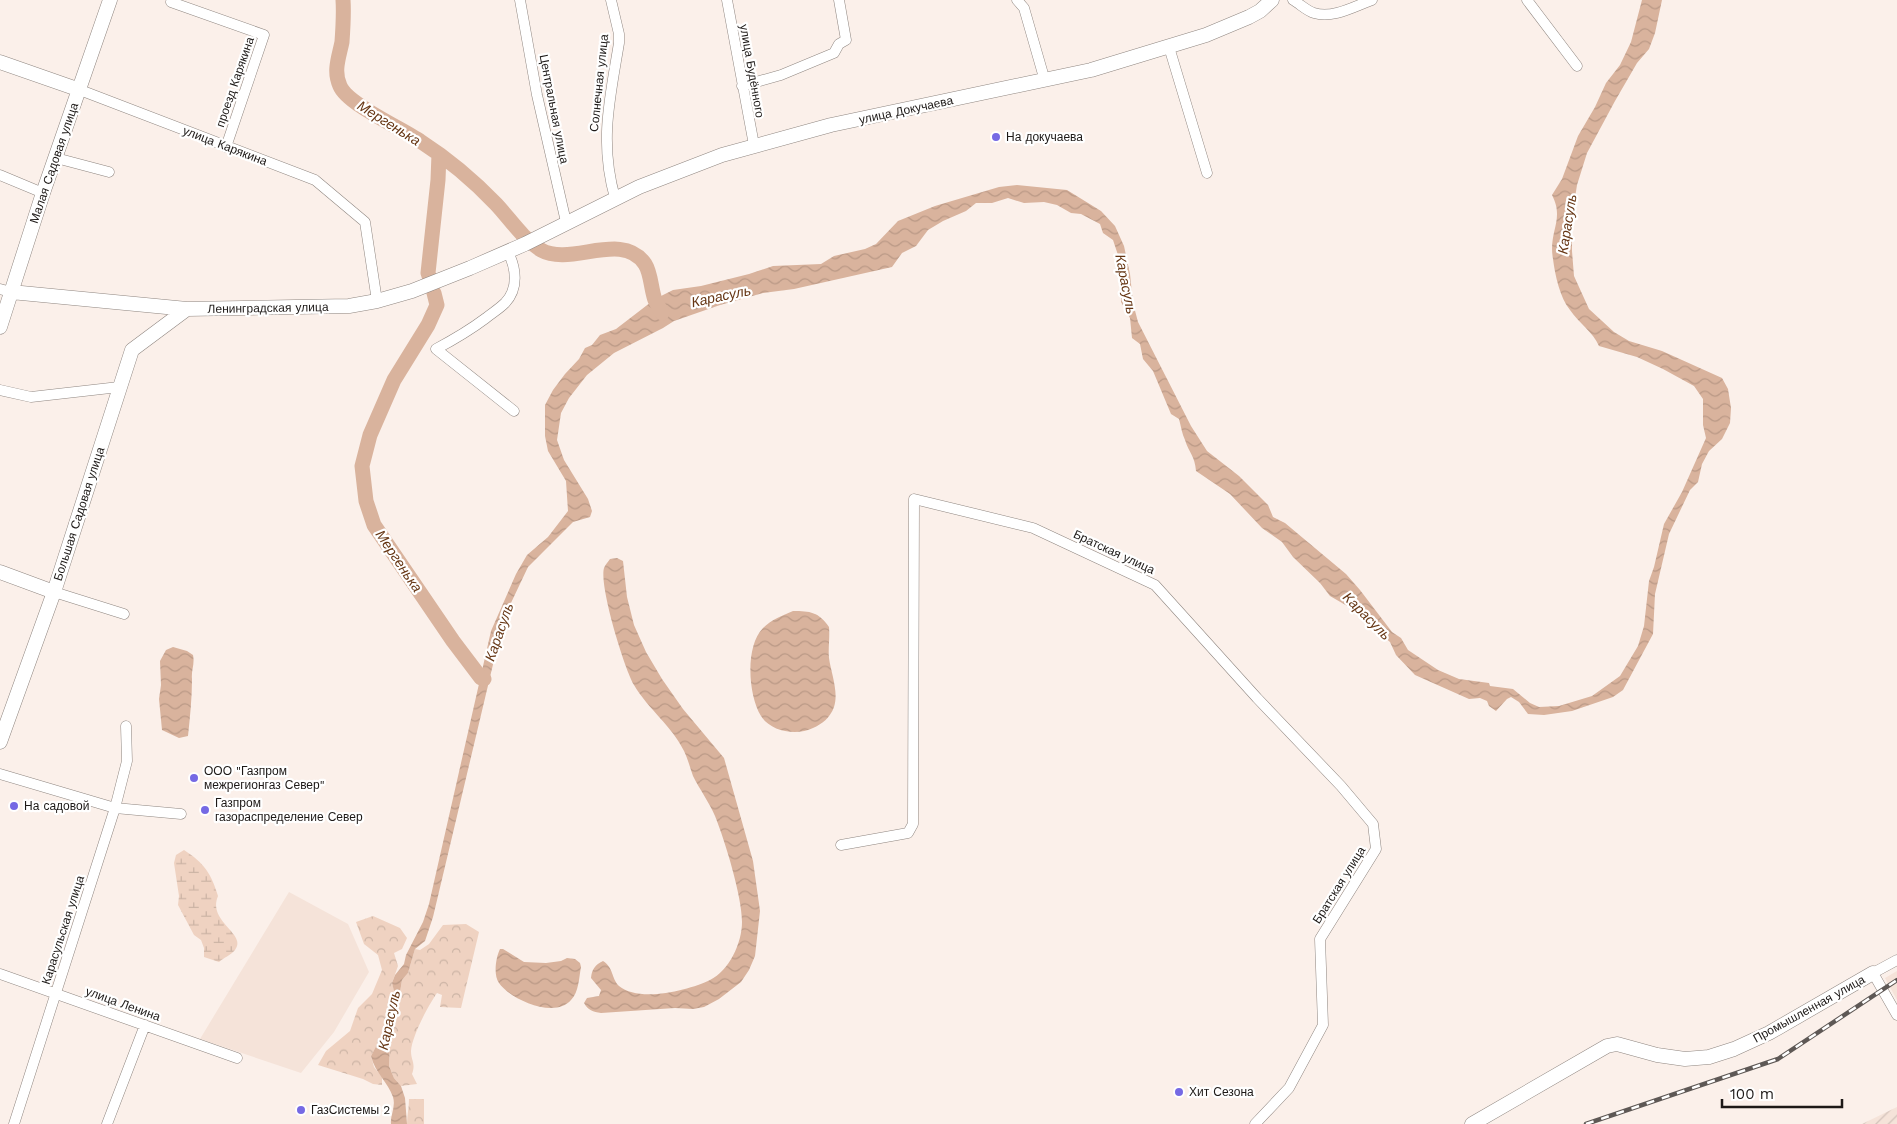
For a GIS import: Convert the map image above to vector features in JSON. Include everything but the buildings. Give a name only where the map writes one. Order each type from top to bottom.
[{"type":"main road","name":"Малая Садовая улица","points":[[0,327],[6,291],[44,193],[110,0]]},
{"type":"main road","name":"улица Докучаева","points":[[525,244],[616,198],[695,164],[754,145],[831,126],[1091,70],[1169,47],[1249,17],[1260,11],[1272,0]]},
{"type":"main road","name":"улица Карякина","points":[[0,62],[80,90]]},
{"type":"main road","name":"Ленинградская улица","points":[[6,291],[187,309],[341,306],[377,301],[412,291],[525,244]]},
{"type":"main road","name":"Большая Садовая улица","points":[[0,742],[54,592],[132,350],[187,309]]},
{"type":"main road","points":[[0,572],[54,592]]},
{"type":"main road","name":"Промышленная улица","points":[[1472,1124],[1606,1046],[1617,1044],[1657,1055],[1685,1059],[1709,1057],[1734,1049],[1768,1033],[1873,973]]},
{"type":"street","name":"Центральная улица","points":[[520,0],[539,104],[566,222]]},
{"type":"street","name":"Солнечная улица","points":[[612,0],[619,43],[608,111],[606,138],[611,183],[616,198]]},
{"type":"street","name":"улица Будённого","points":[[727,0],[754,145]]},
{"type":"street","points":[[742,86],[781,75],[834,53],[839,44],[846,40],[839,0]]},
{"type":"street","points":[[1017,0],[1024,8],[1044,81]]},
{"type":"street","points":[[1294,0],[1309,10],[1322,15],[1341,12],[1372,0]]},
{"type":"street","points":[[1527,0],[1577,66]]},
{"type":"street","name":"проезд Карякина","points":[[171,2],[264,34],[226,147]]},
{"type":"street","points":[[1169,47],[1207,174]]},
{"type":"street","name":"улица Карякина","points":[[80,90],[315,180],[365,222],[377,301]]},
{"type":"street","points":[[56,158],[109,172]]},
{"type":"street","points":[[0,176],[44,193]]},
{"type":"street","points":[[508,252],[514,263],[516,276],[512,291],[505,303],[465,333],[436,349],[514,411]]},
{"type":"street","points":[[0,390],[31,397],[119,386]]},
{"type":"street","name":"Братская улица","points":[[841,845],[908,832],[913,824],[914,499],[1033,528],[1155,585],[1257,698],[1341,786],[1373,824],[1376,849],[1320,940],[1323,1025],[1289,1088],[1255,1124]]},
{"type":"street","points":[[54,592],[124,614]]},
{"type":"street","name":"Карасульская улица","points":[[14,1124],[115,808],[127,761],[126,726]]},
{"type":"street","points":[[0,774],[115,808],[182,814]]},
{"type":"street","name":"Промышленная улица","points":[[1873,973],[1897,960]]},
{"type":"street","points":[[1873,973],[1897,1016]]},
{"type":"street","name":"улица Ленина","points":[[0,974],[56,992],[237,1058]]},
{"type":"street","points":[[107,1124],[145,1025]]},
{"type":"shaded area","points":[[289,892],[348,924],[369,972],[334,1032],[301,1073],[200,1039]]},
{"type":"shaded area","points":[[1897,971],[1897,1000],[1885,978]]},
{"type":"shaded area","points":[[1897,1107],[1897,1124],[1862,1124]]},
{"type":"green space","points":[[184,850],[202,864],[213,881],[218,896],[216,905],[218,913],[236,938],[238,944],[235,950],[219,962],[204,957],[204,948],[201,940],[194,935],[178,905],[179,896],[174,863],[176,855]]},
{"type":"green space","points":[[373,916],[400,928],[407,938],[402,949],[394,953],[398,966],[392,983],[394,990],[386,1015],[387,1025],[371,1056],[374,1067],[382,1077],[382,1085],[373,1084],[318,1065],[326,1051],[350,1031],[358,1008],[372,994],[382,970],[378,955],[364,944],[356,922]]},
{"type":"green space","points":[[466,924],[479,932],[461,1008],[440,1007],[442,995],[437,993],[421,1021],[412,1045],[411,1054],[414,1067],[412,1074],[417,1084],[401,1086],[394,1078],[389,1066],[390,1044],[402,980],[408,973],[415,949],[420,950],[429,944],[443,925]]},
{"type":"green space","points":[[409,1099],[424,1099],[424,1124],[407,1124]]},
{"type":"water","name":"Карасуль","points":[[1642,0],[1662,0],[1655,33],[1649,49],[1637,63],[1587,153],[1577,185],[1572,217],[1574,276],[1589,309],[1614,332],[1629,341],[1662,351],[1722,378],[1728,389],[1731,408],[1730,423],[1722,439],[1709,451],[1702,464],[1698,482],[1690,490],[1669,534],[1655,594],[1653,634],[1623,690],[1613,697],[1572,711],[1544,715],[1528,714],[1519,702],[1511,697],[1496,711],[1489,706],[1487,701],[1480,698],[1469,699],[1415,675],[1396,655],[1390,642],[1349,607],[1330,596],[1320,583],[1293,557],[1282,542],[1262,528],[1230,494],[1196,471],[1179,419],[1171,414],[1153,371],[1143,359],[1140,344],[1132,338],[1130,318],[1121,302],[1121,264],[1113,240],[1103,233],[1100,224],[1081,214],[1071,213],[1057,205],[1044,202],[1024,203],[1008,198],[992,203],[976,203],[966,211],[928,230],[916,246],[902,253],[892,267],[794,289],[763,293],[674,321],[614,353],[587,375],[569,398],[561,413],[557,440],[564,460],[588,499],[592,511],[590,517],[573,522],[528,567],[510,605],[500,635],[433,917],[425,941],[415,949],[408,973],[402,980],[390,1044],[389,1066],[394,1078],[401,1086],[405,1098],[407,1124],[391,1124],[394,1104],[393,1097],[375,1067],[371,1056],[387,1025],[386,1015],[394,991],[392,983],[395,975],[404,964],[406,955],[423,922],[429,904],[491,631],[516,574],[527,555],[548,537],[568,511],[566,481],[548,451],[545,436],[545,405],[553,390],[579,359],[585,348],[592,345],[600,335],[616,329],[655,299],[673,290],[701,286],[773,266],[821,264],[834,256],[865,249],[876,244],[898,221],[935,206],[999,187],[1017,185],[1067,190],[1101,211],[1115,226],[1124,246],[1138,322],[1191,426],[1207,451],[1239,476],[1268,505],[1273,517],[1285,523],[1346,574],[1392,632],[1401,638],[1408,650],[1438,670],[1459,679],[1489,683],[1490,686],[1513,689],[1530,703],[1539,707],[1559,706],[1592,696],[1620,676],[1638,646],[1644,626],[1649,581],[1664,524],[1682,492],[1706,438],[1703,425],[1703,399],[1694,386],[1663,369],[1637,357],[1599,346],[1593,336],[1566,305],[1554,265],[1552,249],[1557,212],[1552,195],[1562,179],[1578,136],[1606,83],[1620,65],[1631,42]]},
{"type":"water","points":[[617,558],[623,561],[627,597],[634,625],[646,652],[683,709],[724,758],[753,861],[760,911],[755,956],[741,982],[719,999],[704,1007],[693,1009],[675,1008],[601,1013],[591,1010],[584,1003],[587,998],[599,996],[601,990],[591,978],[594,968],[603,961],[609,967],[619,986],[639,994],[678,991],[710,980],[723,970],[733,956],[740,939],[742,922],[736,884],[715,816],[693,776],[679,742],[640,694],[624,662],[613,626],[603,577],[604,568],[610,559]]},
{"type":"water","points":[[793,611],[814,613],[822,618],[829,627],[829,658],[836,695],[834,707],[825,720],[816,726],[800,732],[778,729],[765,721],[753,696],[750,671],[753,646],[757,636],[770,622]]},
{"type":"water","points":[[173,647],[193,655],[188,736],[179,738],[162,730],[159,699],[161,685],[160,661],[166,650]]},
{"type":"water","points":[[500,949],[524,962],[546,963],[561,961],[567,958],[575,959],[580,963],[581,967],[574,997],[564,1005],[555,1008],[534,1005],[513,996],[497,980],[496,966]]},
{"type":"waterway","name":"Мергенька","points":[[343,0],[342,42],[337,75],[340,86],[345,93],[376,116],[430,148],[469,178],[522,234],[541,250],[553,254],[567,255],[610,249],[623,250],[635,254],[647,268],[655,300],[662,313]]},
{"type":"waterway","name":"Мергенька","points":[[430,279],[428,273],[439,154]]},
{"type":"waterway","name":"Мергенька","points":[[434,293],[437,305],[428,325],[394,380],[370,435],[362,466],[366,501],[374,525],[453,641],[481,678],[484,679]]},
{"type":"railway","points":[[1586,1124],[1778,1059],[1897,980]]},
{"type":"place","name":"На докучаева","points":[[996,137]]},
{"type":"place","name":"ООО \"Газпром межрегионгаз Север\"","points":[[194,778]]},
{"type":"place","name":"На садовой","points":[[14,806]]},
{"type":"place","name":"Газпром газораспределение Север","points":[[205,810]]},
{"type":"place","name":"Хит Сезона","points":[[1179,1092]]},
{"type":"place","name":"ГазСистемы 2","points":[[301,1110]]}]
